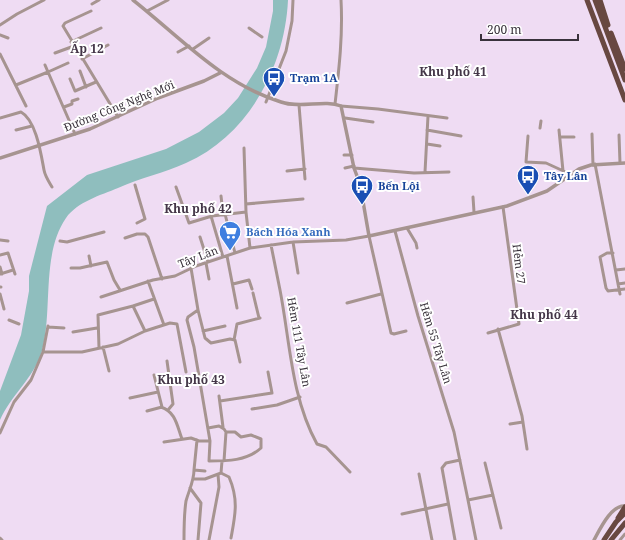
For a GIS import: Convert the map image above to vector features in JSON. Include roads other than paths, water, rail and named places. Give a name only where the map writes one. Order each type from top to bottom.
[{"type":"highway","points":[[600,0],[625,69]]},
{"type":"highway","points":[[590,1],[604,37],[625,80]]},
{"type":"highway","points":[[590,1],[624,89]]},
{"type":"highway","points":[[604,37],[625,100]]},
{"type":"highway","points":[[604,540],[625,507]]},
{"type":"highway","points":[[616,522],[625,513]]},
{"type":"highway","points":[[612,540],[625,523]]},
{"type":"highway","points":[[612,540],[625,528]]},
{"type":"street","points":[[0,25],[44,0]]},
{"type":"street","points":[[92,4],[99,0]]},
{"type":"street","points":[[133,0],[220,73],[244,87],[280,102],[300,105],[335,104],[341,106],[447,118]]},
{"type":"street","points":[[147,11],[168,0]]},
{"type":"street","points":[[266,102],[286,51],[292,20],[293,0]]},
{"type":"street","points":[[335,104],[340,62],[342,23],[341,0]]},
{"type":"street","points":[[91,12],[65,23],[63,26],[118,117]]},
{"type":"street","points":[[72,42],[101,28]]},
{"type":"street","points":[[249,28],[262,37]]},
{"type":"street","points":[[0,36],[8,38]]},
{"type":"street","points":[[193,49],[208,38]]},
{"type":"street","points":[[82,59],[108,45]]},
{"type":"street","points":[[55,53],[74,46]]},
{"type":"street","points":[[178,52],[189,46]]},
{"type":"street","points":[[0,54],[26,106]]},
{"type":"street","points":[[16,85],[68,63]]},
{"type":"street","points":[[45,65],[75,134]]},
{"type":"street","points":[[80,71],[86,87]]},
{"type":"street","name":"Đường Công Nghệ Mới","points":[[0,158],[75,134],[220,73]]},
{"type":"street","points":[[70,79],[75,91],[96,82]]},
{"type":"street","points":[[64,107],[72,104],[72,101],[78,99]]},
{"type":"street","points":[[300,105],[305,179]]},
{"type":"street","points":[[341,106],[345,118],[354,167],[360,184],[381,294],[391,333],[406,332]]},
{"type":"street","points":[[0,118],[21,112],[27,116],[39,146],[43,159],[44,170],[52,187]]},
{"type":"street","points":[[425,172],[428,116]]},
{"type":"street","points":[[345,118],[372,122]]},
{"type":"street","points":[[540,128],[541,121]]},
{"type":"street","points":[[16,130],[32,126]]},
{"type":"street","points":[[427,130],[461,136]]},
{"type":"street","points":[[559,130],[563,171]]},
{"type":"street","points":[[592,134],[594,164],[613,253],[619,292]]},
{"type":"street","points":[[619,135],[620,163]]},
{"type":"street","points":[[528,136],[526,162],[546,163],[570,174]]},
{"type":"street","points":[[560,137],[574,138]]},
{"type":"street","points":[[427,144],[440,146]]},
{"type":"street","points":[[244,148],[246,212],[250,248]]},
{"type":"street","points":[[344,155],[352,155]]},
{"type":"street","name":"Tây Lân","points":[[101,297],[148,281],[175,276],[207,262],[250,248],[293,242],[346,240],[395,231],[474,212],[503,207],[547,191],[570,174],[594,164],[625,163]]},
{"type":"street","points":[[345,168],[354,167],[414,173],[449,172]]},
{"type":"street","points":[[287,171],[304,169]]},
{"type":"street","points":[[135,185],[145,219],[137,223]]},
{"type":"street","points":[[176,187],[189,223],[211,216],[246,212]]},
{"type":"street","points":[[221,196],[224,214],[235,253]]},
{"type":"street","points":[[473,196],[474,212]]},
{"type":"street","points":[[246,204],[303,199]]},
{"type":"street","name":"Hẻm 27","points":[[498,329],[519,324],[503,207]]},
{"type":"street","points":[[211,216],[223,257]]},
{"type":"street","points":[[407,228],[416,243],[417,248]]},
{"type":"street","name":"Hẻm 55 Tây Lân","points":[[395,231],[418,316],[454,432],[476,540]]},
{"type":"street","points":[[60,242],[67,242],[104,232]]},
{"type":"street","points":[[125,238],[137,234],[145,234],[148,237],[162,279]]},
{"type":"street","points":[[200,237],[207,262],[209,279]]},
{"type":"street","points":[[0,240],[8,241]]},
{"type":"street","points":[[293,242],[298,273]]},
{"type":"street","name":"Hẻm 111 Tây Lân","points":[[271,245],[294,377],[300,397],[317,444],[326,447],[350,472]]},
{"type":"street","points":[[0,255],[8,253],[15,274]]},
{"type":"street","points":[[613,253],[603,254],[600,257],[606,288],[608,291],[619,292],[625,289]]},
{"type":"street","points":[[89,256],[91,266]]},
{"type":"street","points":[[227,256],[237,308]]},
{"type":"street","points":[[71,268],[91,266],[106,262],[120,290]]},
{"type":"street","points":[[0,267],[1,274],[13,270]]},
{"type":"street","points":[[191,268],[198,310],[205,338],[211,343],[234,340]]},
{"type":"street","points":[[616,270],[625,269]]},
{"type":"street","points":[[233,284],[249,280],[259,318],[237,324],[234,340],[237,343],[240,362]]},
{"type":"street","points":[[148,281],[164,325]]},
{"type":"street","points":[[618,284],[625,283]]},
{"type":"street","points":[[0,294],[4,309]]},
{"type":"street","points":[[347,303],[381,294]]},
{"type":"street","points":[[99,348],[97,328],[98,315],[154,299]]},
{"type":"street","points":[[133,306],[145,331]]},
{"type":"street","points":[[198,310],[188,317],[187,320],[194,347],[208,428],[210,441],[209,461],[223,461],[249,456],[261,448],[260,439],[251,435],[241,437],[235,432],[226,432]]},
{"type":"street","points":[[538,320],[555,318]]},
{"type":"street","points":[[9,320],[19,324]]},
{"type":"street","points":[[43,352],[72,353],[99,348],[118,344],[145,331],[164,325],[177,324],[186,372]]},
{"type":"street","points":[[203,330],[225,326]]},
{"type":"street","points":[[0,433],[14,402],[29,385],[43,352],[48,327],[64,328]]},
{"type":"street","points":[[73,332],[97,328]]},
{"type":"street","points":[[488,333],[498,329],[523,422],[527,449]]},
{"type":"street","points":[[103,347],[109,371]]},
{"type":"street","points":[[166,361],[173,404],[168,410]]},
{"type":"street","points":[[220,401],[272,393],[268,372]]},
{"type":"street","points":[[154,375],[161,407]]},
{"type":"street","points":[[130,398],[158,392]]},
{"type":"street","points":[[209,540],[219,487],[226,432],[223,427],[219,396]]},
{"type":"street","points":[[252,409],[277,405],[300,397]]},
{"type":"street","points":[[147,412],[161,407],[168,410],[174,417],[182,439]]},
{"type":"street","points":[[510,424],[523,422]]},
{"type":"street","points":[[208,428],[223,427]]},
{"type":"street","points":[[164,442],[191,438],[210,441]]},
{"type":"street","points":[[184,540],[185,514],[190,488],[194,479],[197,440]]},
{"type":"street","points":[[455,540],[442,468],[446,463],[460,460]]},
{"type":"street","points":[[485,463],[501,528]]},
{"type":"street","points":[[194,470],[205,471]]},
{"type":"street","points":[[194,479],[205,479],[220,474],[229,477],[235,501],[236,518],[231,538]]},
{"type":"street","points":[[420,474],[432,540]]},
{"type":"street","points":[[190,488],[201,503],[198,540]]},
{"type":"street","points":[[468,500],[493,495]]},
{"type":"street","points":[[402,514],[448,504]]},
{"type":"street","points":[[594,540],[604,523],[616,509],[621,506],[625,507]]},
{"type":"street","points":[[620,540],[625,534]]},
{"type":"place","name":"Trạm 1A","points":[[274,98]]},
{"type":"place","name":"Tây Lân","points":[[528,196]]},
{"type":"place","name":"Bến Lội","points":[[362,206]]},
{"type":"place","name":"Bách Hóa Xanh","points":[[230,252]]},
{"type":"district","name":"Ấp 12","points":[[87,49]]},
{"type":"district","name":"Khu phố 41","points":[[453,72]]},
{"type":"district","name":"Khu phố 42","points":[[198,209]]},
{"type":"district","name":"Khu phố 44","points":[[544,315]]},
{"type":"district","name":"Khu phố 43","points":[[191,380]]}]
